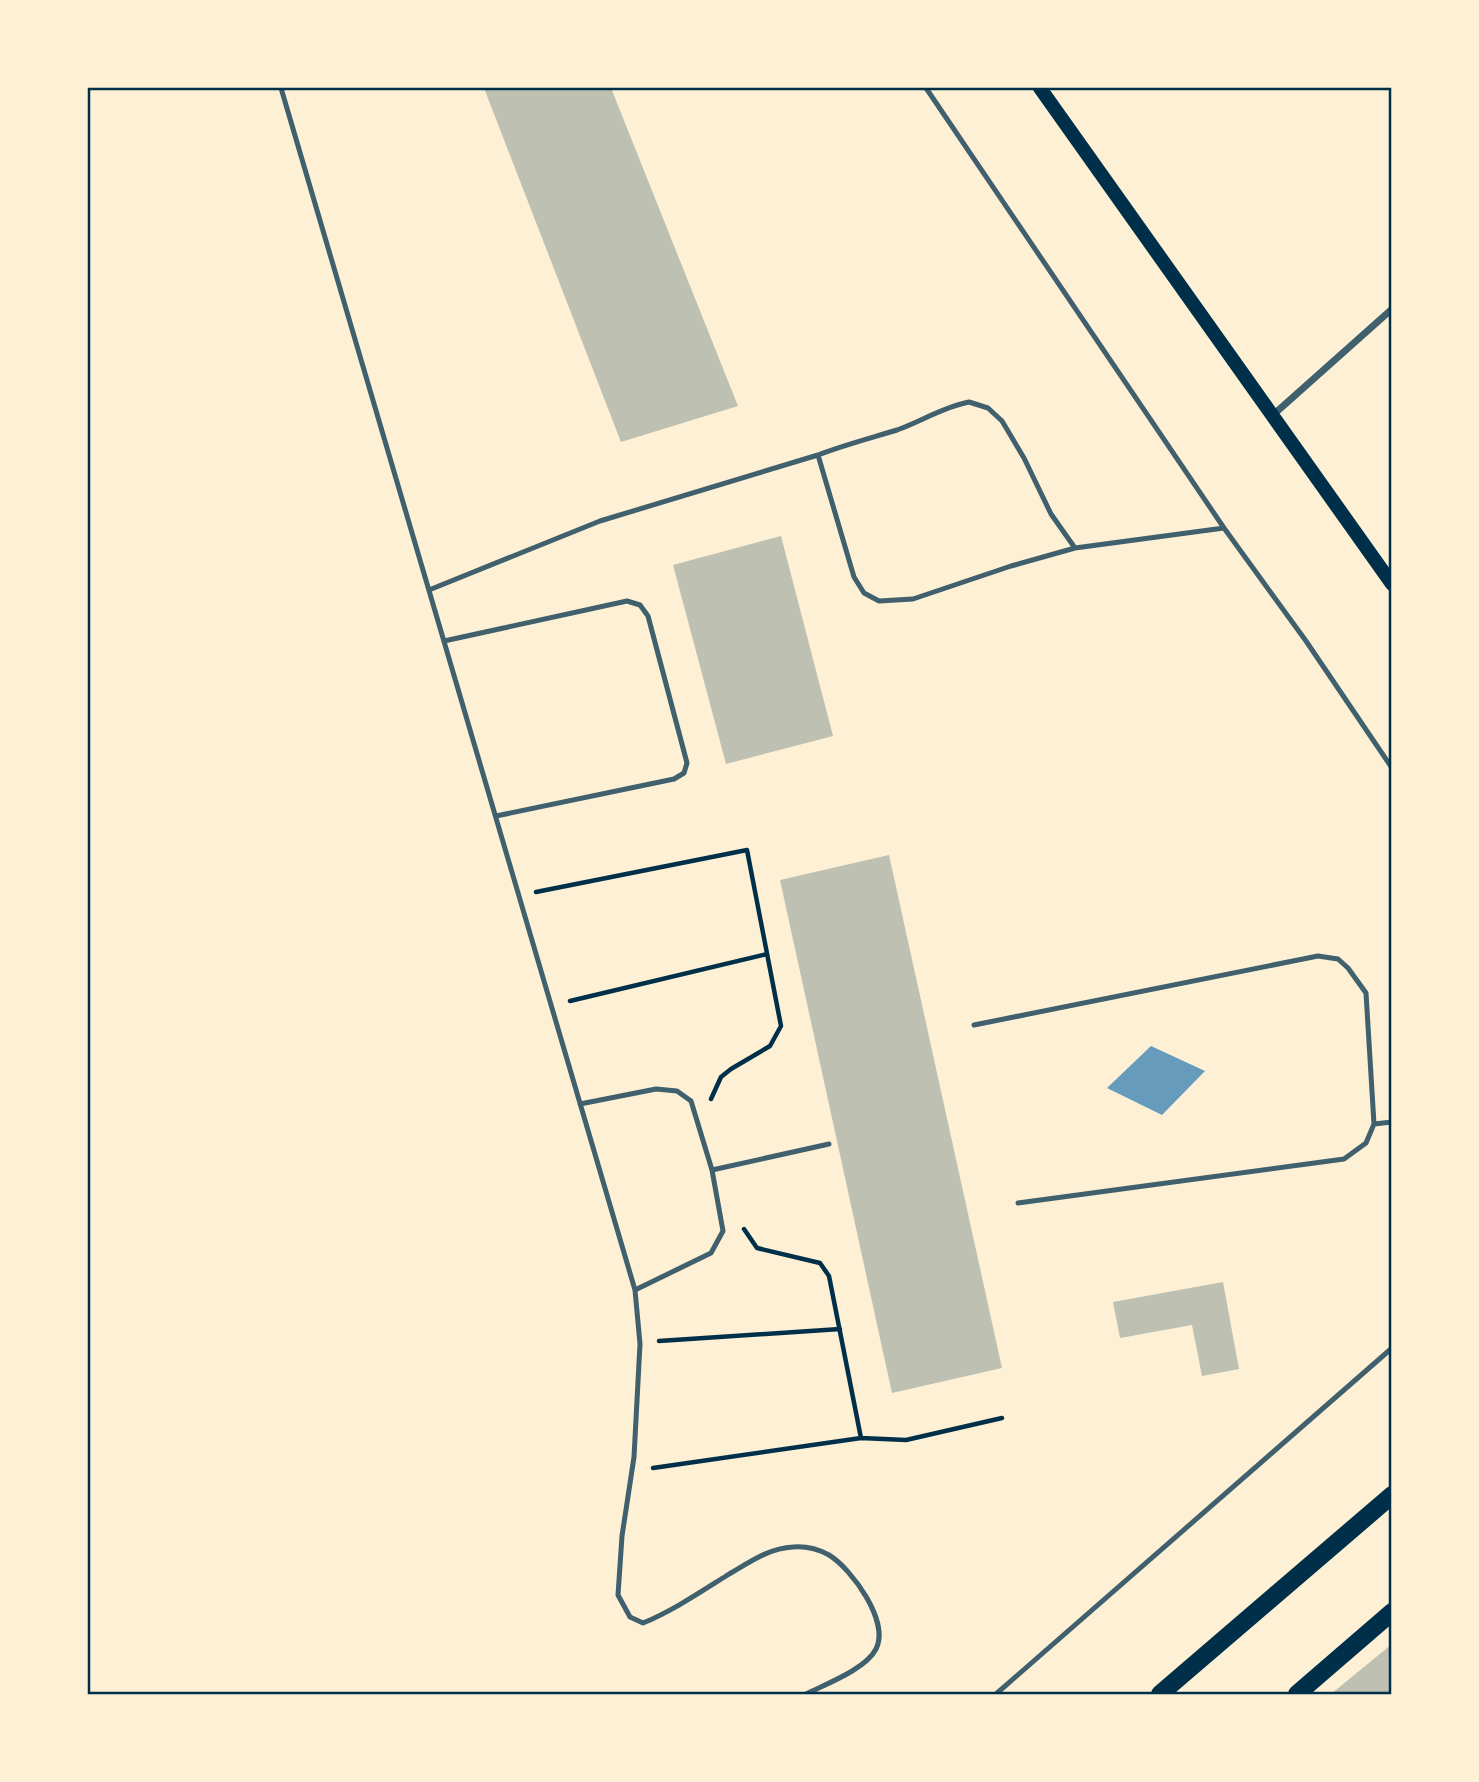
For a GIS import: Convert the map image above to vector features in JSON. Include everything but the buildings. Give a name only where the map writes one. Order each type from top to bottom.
[{"type":"main road","points":[[1040,88],[1391,584]]},
{"type":"main road","points":[[1160,1695],[1391,1495]]},
{"type":"main road","points":[[1297,1695],[1391,1612]]},
{"type":"street","points":[[1272,416],[1391,309]]},
{"type":"lane","points":[[281,88],[635,1290],[640,1344],[634,1457],[622,1536],[618,1595],[630,1617],[643,1623],[663,1614],[764,1553],[792,1546],[813,1548],[829,1555],[843,1566],[868,1600],[881,1635],[877,1648],[867,1662],[806,1695]]},
{"type":"lane","points":[[926,88],[1224,528],[1306,641],[1391,768]]},
{"type":"lane","points":[[429,590],[600,521],[896,430],[949,406],[969,402],[988,408],[1002,421],[1024,458],[1051,514],[1075,548]]},
{"type":"lane","points":[[818,455],[854,577],[864,593],[879,601],[913,599],[1075,548],[1224,528]]},
{"type":"lane","points":[[444,641],[627,601],[640,605],[648,615],[687,763],[684,773],[674,779],[496,816]]},
{"type":"lane","points":[[974,1025],[1318,956],[1338,959],[1366,993],[1374,1124],[1366,1143],[1344,1159],[1018,1203]]},
{"type":"lane","points":[[580,1104],[656,1089],[677,1091],[691,1101],[712,1170],[723,1231],[711,1253],[635,1290]]},
{"type":"lane","points":[[1374,1124],[1391,1122]]},
{"type":"lane","points":[[712,1170],[829,1144]]},
{"type":"lane","points":[[996,1695],[1391,1348]]},
{"type":"path","points":[[530,893],[747,850],[781,1026],[770,1046],[722,1077],[716,1093],[696,1116]]},
{"type":"path","points":[[563,1002],[767,954]]},
{"type":"path","points":[[720,1214],[741,1225],[757,1248],[820,1263],[829,1276],[861,1438]]},
{"type":"path","points":[[654,1341],[839,1329]]},
{"type":"path","points":[[650,1456],[650,1469],[861,1438],[906,1440],[1002,1418]]},
{"type":"water","points":[[1151,1046],[1205,1071],[1162,1115],[1107,1088]]}]
